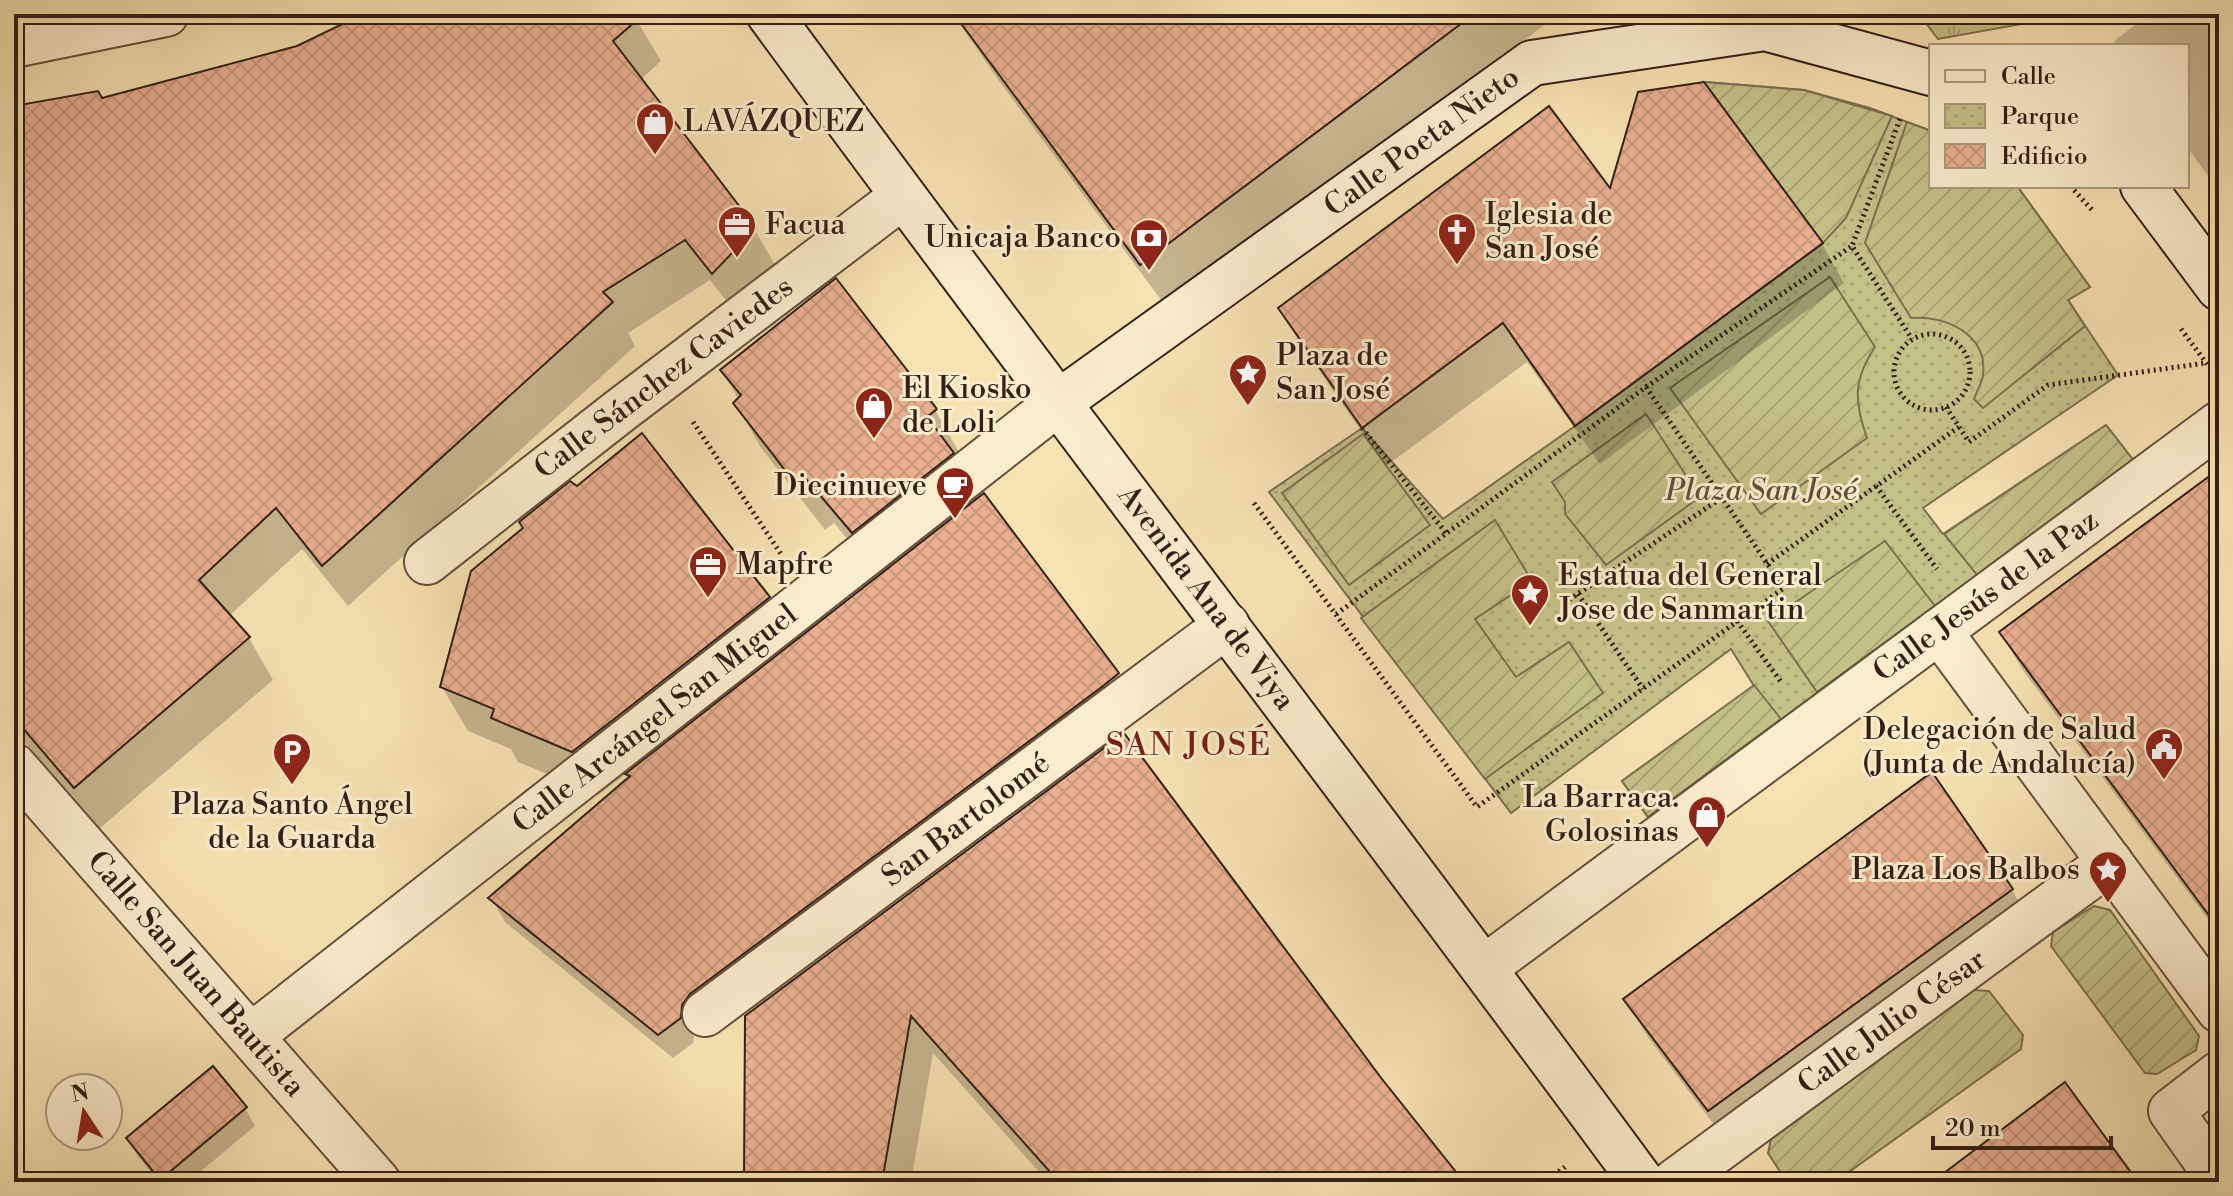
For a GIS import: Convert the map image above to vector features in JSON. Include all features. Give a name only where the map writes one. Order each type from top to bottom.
[{"type":"street","points":[[14,45],[166,14]]},
{"type":"street","name":"Avenida Ana de Viya","points":[[769,14],[1642,1182]]},
{"type":"street","name":"Calle Poeta Nieto","points":[[1059,402],[1532,63],[1765,28],[1812,28],[1929,72]]},
{"type":"street","points":[[2144,188],[2219,288]]},
{"type":"street","name":"Calle Sánchez Caviedes","points":[[427,562],[903,196]]},
{"type":"street","name":"Calle Arcángel San Miguel","points":[[251,1036],[1059,402]]},
{"type":"street","name":"Calle Jesús de la Paz","points":[[1484,968],[2219,424]]},
{"type":"street","name":"San Bartolomé","points":[[705,1014],[1227,625]]},
{"type":"street","points":[[1939,631],[2219,1010]]},
{"type":"street","name":"Calle San Juan Bautista","points":[[14,766],[378,1182]]},
{"type":"street","name":"Calle Julio César","points":[[1674,1182],[2110,862]]},
{"type":"street","points":[[2219,1074],[2171,1111],[2219,1179]]},
{"type":"path","points":[[1335,615],[1646,387],[1852,246],[1900,118],[1910,121]]},
{"type":"path","points":[[1852,246],[1912,339]]},
{"type":"path","points":[[1924,334],[1947,337],[1966,353],[1970,365],[1965,390],[1958,400],[1946,407],[1920,409],[1900,393],[1894,381],[1893,368],[1903,346],[1924,334]]},
{"type":"path","points":[[1946,407],[1969,442],[2048,385],[2206,363]]},
{"type":"path","points":[[663,379],[810,597]]},
{"type":"path","points":[[1254,503],[1477,807],[1784,588],[1646,387]]},
{"type":"path","points":[[1767,564],[1959,427]]},
{"type":"path","points":[[1362,428],[1447,534]]},
{"type":"path","points":[[1876,486],[1946,581]]},
{"type":"path","points":[[1564,603],[1720,499]]},
{"type":"path","points":[[1578,594],[1643,689]]},
{"type":"path","points":[[1737,621],[1789,694]]},
{"type":"green space","points":[[1919,14],[2077,14],[1938,39]]},
{"type":"green space","name":"Plaza San José","points":[[1704,82],[1804,90],[1870,108],[1929,130],[1929,188],[2018,188],[2090,287],[2068,300],[2118,375],[1923,508],[1943,534],[2106,425],[2134,461],[1648,817],[1622,781],[1754,686],[1731,649],[1511,813],[1269,492],[1362,428],[1443,519],[1823,243]]},
{"type":"green space","points":[[1704,82],[1804,90],[1892,116],[1846,218],[1823,243]]},
{"type":"green space","points":[[1907,122],[1929,130],[1929,188],[2018,188],[2090,287],[2068,300],[2085,326],[1983,408],[1974,399],[1982,378],[1983,361],[1979,348],[1962,330],[1950,324],[1911,318],[1865,243]]},
{"type":"green space","points":[[1830,277],[1875,347],[1863,370],[1858,391],[1867,438],[1761,514],[1670,388]]},
{"type":"green space","points":[[1646,414],[1700,497],[1606,565],[1565,514],[1565,502],[1552,482]]},
{"type":"green space","points":[[2106,425],[2134,461],[1977,575],[1944,534]]},
{"type":"green space","points":[[1363,434],[1430,525],[1349,585],[1282,493]]},
{"type":"green space","points":[[1495,520],[1532,581],[1475,619],[1516,677],[1569,642],[1603,693],[1485,779],[1361,618]]},
{"type":"green space","points":[[1885,541],[1935,606],[1817,692],[1768,621]]},
{"type":"green space","points":[[1754,685],[1781,719],[1648,817],[1622,781]]},
{"type":"green space","points":[[2094,906],[2110,910],[2199,1036],[2196,1050],[2157,1074],[2145,1073],[2051,946],[2053,932]]},
{"type":"green space","points":[[1972,990],[1989,991],[2023,1035],[2021,1049],[1835,1182],[1787,1182],[1768,1153],[1771,1139]]},
{"type":"building","points":[[363,14],[644,14],[613,41],[756,228],[712,274],[685,240],[603,292],[613,302],[322,566],[276,508],[199,580],[250,637],[74,788],[14,718],[14,106],[98,91],[102,98],[297,46]]},
{"type":"building","points":[[954,14],[1474,14],[1140,265]]},
{"type":"building","points":[[1704,82],[1823,243],[1575,426],[1503,323],[1362,428],[1278,308],[1549,106],[1610,188],[1638,92]]},
{"type":"building","points":[[836,278],[937,409],[927,417],[954,453],[852,533],[807,480],[798,487],[733,403],[741,395],[720,370]]},
{"type":"building","points":[[642,433],[770,597],[572,752],[491,718],[494,709],[440,687],[471,571],[523,528],[519,522],[570,481],[577,486]]},
{"type":"building","name":"Delegación de Salud (Junta de Andalucía)","points":[[2219,469],[2219,929],[1999,632]]},
{"type":"building","points":[[984,493],[1119,673],[690,994],[682,1005],[681,1018],[658,1035],[488,898],[630,776],[625,774]]},
{"type":"building","points":[[1124,733],[1382,1079],[1464,1182],[1059,1182],[911,1016],[882,1182],[744,1182],[745,1016]]},
{"type":"building","points":[[1932,772],[2013,889],[1708,1111],[1623,999]]},
{"type":"building","points":[[213,1066],[247,1107],[160,1180],[126,1138]]},
{"type":"building","points":[[2065,1082],[2138,1182],[1932,1182]]},
{"type":"place","name":"LAVÁZQUEZ","points":[[655,156]]},
{"type":"place","name":"Facua","points":[[737,259]]},
{"type":"place","name":"Iglesia de San José","points":[[1457,266]]},
{"type":"place","name":"Unicaja Banco","points":[[1149,272]]},
{"type":"place","name":"Plaza de San José","points":[[1248,407]]},
{"type":"place","name":"El Kiosko de Loli","points":[[874,440]]},
{"type":"place","name":"Diecinueve","points":[[955,520]]},
{"type":"place","name":"Mapfre","points":[[708,599]]},
{"type":"place","name":"Estatua del General Jose de Sanmartin","points":[[1530,627]]},
{"type":"place","name":"Delegación de Salud (Junta de Andalucía)","points":[[2164,781]]},
{"type":"place","name":"Plaza Santo Ángel de la Guarda","points":[[292,786]]},
{"type":"place","name":"La Barraca. Golosinas","points":[[1707,849]]},
{"type":"place","name":"Plaza Los Balbos","points":[[2108,904]]},
{"type":"district","name":"SAN JOSÉ","points":[[1189,745]]}]
